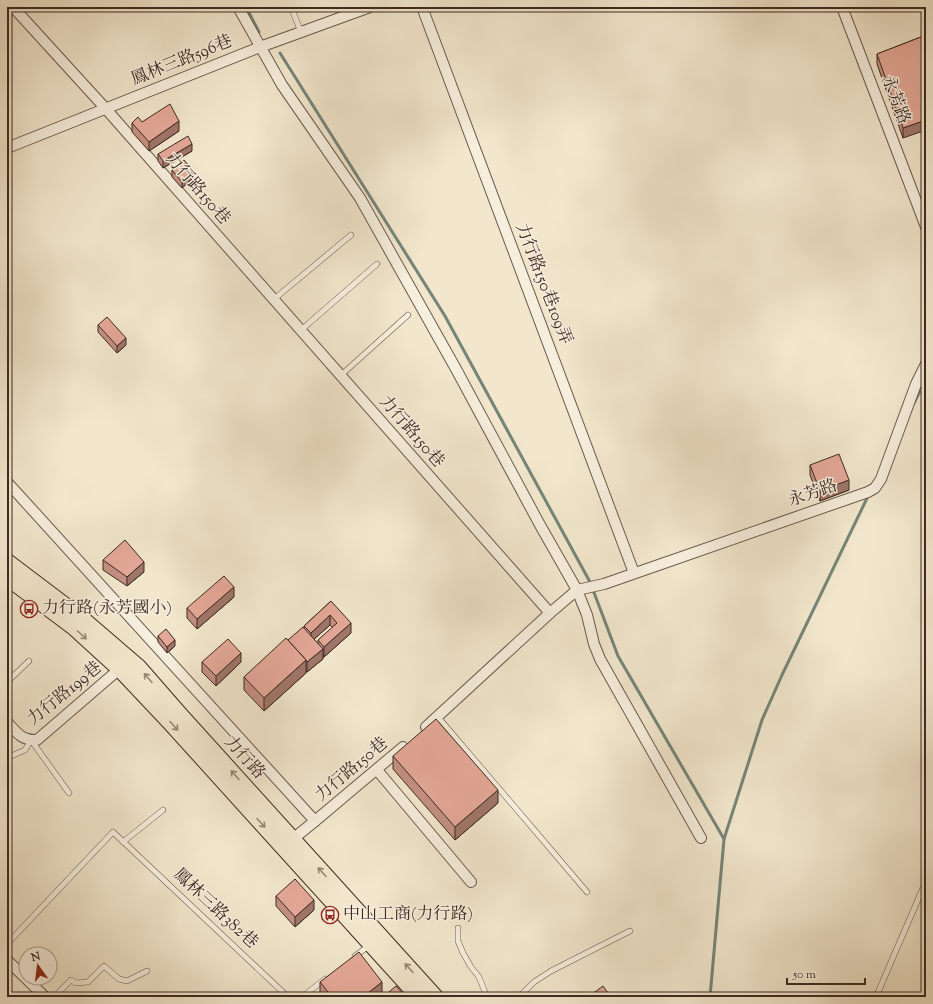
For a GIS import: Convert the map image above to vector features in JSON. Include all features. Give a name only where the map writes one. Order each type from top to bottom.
[{"type":"main road","name":"力行路","points":[[7,562],[81,618],[125,664],[170,722],[435,997]]},
{"type":"main road","name":"力行路","points":[[7,577],[125,664]]},
{"type":"main road","name":"力行路","points":[[288,843],[371,944],[419,997]]},
{"type":"street","name":"力行路150巷","points":[[13,7],[106,109],[550,613]]},
{"type":"street","points":[[238,7],[282,85],[360,198],[456,369],[540,525],[577,590],[587,615],[594,644],[600,659],[701,838]]},
{"type":"street","name":"鳳林三路596巷","points":[[7,148],[260,47],[370,7]]},
{"type":"street","name":"力行路150巷109弄","points":[[422,7],[634,573]]},
{"type":"street","name":"永芳路","points":[[842,7],[926,227]]},
{"type":"street","name":"永芳路","points":[[634,573],[868,492],[875,488],[881,479],[921,385],[926,364]]},
{"type":"street","points":[[7,482],[315,822]]},
{"type":"street","points":[[421,732],[577,590],[604,584],[634,573]]},
{"type":"street","name":"力行路199巷","points":[[31,740],[37,740],[125,664]]},
{"type":"street","points":[[7,722],[22,738],[31,740]]},
{"type":"street","name":"力行路150巷","points":[[288,843],[315,822],[410,741]]},
{"type":"street","points":[[377,770],[471,882]]},
{"type":"street","points":[[7,960],[45,997]]},
{"type":"lane","points":[[291,7],[301,33]]},
{"type":"lane","points":[[273,300],[351,235]]},
{"type":"lane","points":[[300,331],[377,264]]},
{"type":"lane","points":[[340,376],[408,315]]},
{"type":"lane","points":[[7,682],[29,661]]},
{"type":"lane","points":[[438,717],[588,892]]},
{"type":"lane","points":[[7,758],[25,750],[31,740]]},
{"type":"lane","name":"力行路199巷","points":[[31,740],[69,793]]},
{"type":"lane","points":[[7,944],[113,832],[123,842],[163,810]]},
{"type":"lane","name":"鳳林三路382巷","points":[[123,842],[288,997]]},
{"type":"lane","points":[[876,997],[926,881]]},
{"type":"lane","points":[[458,928],[458,941],[463,953],[479,977],[487,997]]},
{"type":"lane","points":[[519,997],[534,982],[551,971],[630,931]]},
{"type":"lane","points":[[352,958],[371,944]]},
{"type":"lane","points":[[54,997],[71,980],[76,983],[88,982],[104,966],[119,979],[127,981],[147,971]]},
{"type":"lane","points":[[302,997],[327,978]]},
{"type":"building","points":[[926,35],[926,120],[903,128],[877,54]]},
{"type":"building","points":[[170,104],[179,121],[149,142],[132,123],[138,117],[142,122]]},
{"type":"building","points":[[188,136],[192,144],[163,161],[158,154]]},
{"type":"building","points":[[184,160],[193,171],[182,182],[172,170]]},
{"type":"building","points":[[107,317],[126,338],[117,346],[98,325]]},
{"type":"building","points":[[839,454],[849,480],[820,491],[810,465]]},
{"type":"building","points":[[125,540],[144,562],[127,577],[103,560]]},
{"type":"building","points":[[224,576],[234,587],[197,619],[187,608]]},
{"type":"building","points":[[331,601],[351,623],[324,647],[318,640],[337,623],[330,615],[311,633],[304,626]]},
{"type":"building","points":[[303,627],[323,649],[307,662],[288,640]]},
{"type":"building","points":[[166,629],[175,640],[167,647],[158,636]]},
{"type":"building","points":[[286,638],[306,660],[264,698],[244,677]]},
{"type":"building","points":[[228,639],[241,653],[216,676],[202,662]]},
{"type":"building","points":[[436,719],[498,790],[455,827],[393,756]]},
{"type":"building","points":[[295,879],[314,900],[295,917],[276,896]]},
{"type":"building","points":[[359,952],[382,982],[363,997],[332,997],[320,982]]},
{"type":"building","points":[[396,986],[406,997],[383,997]]},
{"type":"building","points":[[603,986],[611,997],[588,997]]},
{"type":"building","points":[[7,991],[14,997],[7,997]]},
{"type":"waterway","points":[[246,7],[259,32]]},
{"type":"waterway","points":[[280,53],[445,316],[590,582],[618,656],[724,839]]},
{"type":"waterway","points":[[914,403],[920,391]]},
{"type":"waterway","points":[[710,997],[724,839],[762,720],[869,494]]},
{"type":"place","name":"力行路(永芳國小)","points":[[29,609]]},
{"type":"place","name":"中山工商(力行路)","points":[[330,915]]}]
